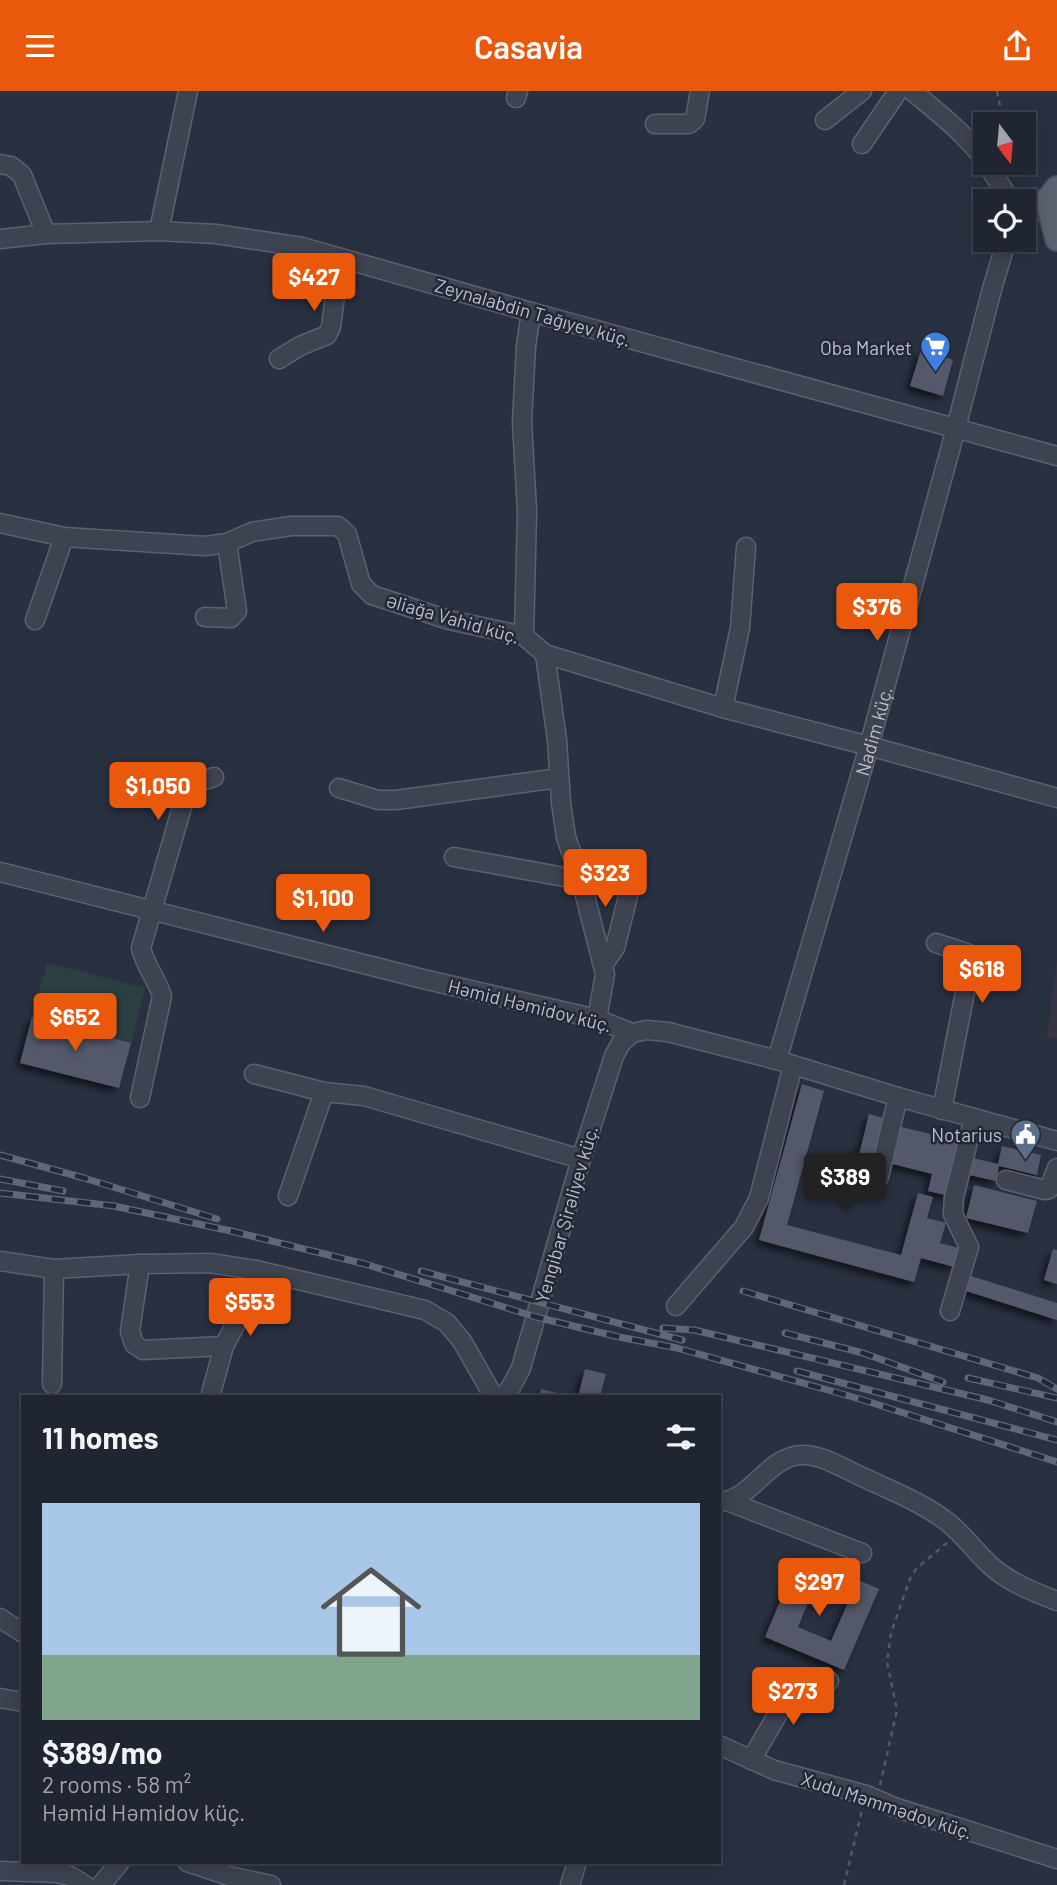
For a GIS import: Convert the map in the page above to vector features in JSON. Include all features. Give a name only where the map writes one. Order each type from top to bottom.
[{"type":"main road","points":[[1052,194],[1057,239]]},
{"type":"street","points":[[159,231],[188,91]]},
{"type":"street","points":[[655,124],[689,124],[695,119],[700,91]]},
{"type":"street","points":[[825,120],[862,91]]},
{"type":"street","points":[[862,144],[898,91]]},
{"type":"street","points":[[912,91],[973,147]]},
{"type":"street","points":[[0,164],[11,166],[22,175],[46,234]]},
{"type":"street","points":[[1036,209],[1052,194]]},
{"type":"street","name":"Zeynalabdin Tağıyev küç.","points":[[0,239],[46,234],[159,231],[216,234],[302,247],[1057,456]]},
{"type":"street","name":"Nadim küç.","points":[[676,1306],[744,1227],[760,1198],[785,1063],[1003,252]]},
{"type":"street","points":[[279,359],[300,346],[327,335],[331,327],[340,258]]},
{"type":"street","points":[[524,636],[527,511],[522,422],[526,347],[531,312]]},
{"type":"street","name":"Əliağa Vahid küç.","points":[[0,523],[64,537],[205,546],[227,543],[252,532],[291,526],[338,526],[347,534],[361,584],[372,596],[449,620],[524,636],[545,654],[723,708],[1057,798]]},
{"type":"street","points":[[35,620],[64,537]]},
{"type":"street","points":[[205,617],[231,618],[237,611],[227,543]]},
{"type":"street","points":[[723,708],[740,628],[746,547]]},
{"type":"street","points":[[545,654],[558,740],[561,803],[566,837],[605,974],[597,1019]]},
{"type":"street","points":[[140,1098],[162,996],[158,981],[144,962],[141,948],[185,797],[195,783],[214,777]]},
{"type":"street","points":[[339,788],[378,800],[396,800],[559,778]]},
{"type":"street","points":[[454,857],[580,880]]},
{"type":"street","points":[[603,965],[615,948],[635,868]]},
{"type":"street","name":"Həmid Həmidov küç.","points":[[0,872],[423,979],[597,1019],[632,1033],[647,1030],[668,1032],[1057,1140]]},
{"type":"street","points":[[936,943],[967,953],[971,961],[942,1109]]},
{"type":"street","name":"Yengibar Şirəliyev küç.","points":[[505,1395],[520,1368],[614,1056],[621,1043],[632,1033]]},
{"type":"street","points":[[254,1074],[324,1092],[364,1096],[581,1159]]},
{"type":"street","points":[[288,1196],[324,1092]]},
{"type":"street","points":[[879,1177],[898,1097]]},
{"type":"street","points":[[950,1311],[969,1247],[953,1214],[953,1206],[974,1118]]},
{"type":"street","points":[[1006,1180],[1045,1190],[1051,1187],[1057,1168]]},
{"type":"street","points":[[0,1261],[54,1269],[210,1263],[256,1270],[425,1310],[447,1323],[462,1341],[493,1395]]},
{"type":"street","points":[[140,1264],[130,1331],[134,1344],[143,1350],[224,1346]]},
{"type":"street","points":[[52,1384],[54,1269]]},
{"type":"street","points":[[211,1395],[224,1346],[243,1310],[256,1270]]},
{"type":"street","points":[[723,1501],[742,1493],[778,1461],[800,1455],[823,1458],[933,1512],[951,1525],[993,1568],[1017,1585],[1057,1601]]},
{"type":"street","points":[[723,1501],[862,1553]]},
{"type":"street","points":[[0,1618],[21,1632]]},
{"type":"street","points":[[751,1760],[796,1683],[806,1678],[830,1681]]},
{"type":"street","points":[[0,1698],[21,1702]]},
{"type":"street","name":"Xudu Məmmədov küç.","points":[[721,1746],[787,1774],[866,1795],[894,1807],[1057,1860]]},
{"type":"street","points":[[101,1885],[118,1864]]},
{"type":"street","points":[[193,1864],[229,1876],[271,1885]]},
{"type":"street","points":[[570,1885],[576,1864]]},
{"type":"street","points":[[0,1871],[57,1873],[70,1876],[85,1885]]},
{"type":"path","points":[[997,91],[1001,112]]},
{"type":"path","points":[[894,1807],[889,1792],[882,1789],[879,1783],[897,1710],[887,1662],[891,1633],[911,1576],[958,1533]]},
{"type":"path","points":[[844,1885],[866,1795]]},
{"type":"shaded area","points":[[1057,959],[1057,1039],[1047,1037]]},
{"type":"green space","points":[[47,963],[145,988],[131,1043],[32,1017]]},
{"type":"building","points":[[921,350],[953,360],[943,396],[910,386]]},
{"type":"building","points":[[32,1017],[131,1043],[119,1088],[20,1063]]},
{"type":"building","points":[[802,1084],[824,1091],[787,1225],[901,1255],[918,1193],[933,1197],[927,1218],[946,1223],[940,1243],[959,1248],[954,1267],[921,1258],[914,1282],[759,1240]]},
{"type":"building","points":[[869,1114],[887,1119],[872,1185],[853,1180]]},
{"type":"building","points":[[898,1126],[962,1142],[949,1196],[928,1191],[932,1174],[889,1163]]},
{"type":"building","points":[[1002,1146],[1041,1155],[1037,1175],[999,1166],[996,1181],[969,1175],[973,1158],[998,1164]]},
{"type":"building","points":[[974,1185],[1037,1201],[1028,1233],[966,1218]]},
{"type":"building","points":[[1053,1249],[1057,1250],[1057,1284],[1044,1280]]},
{"type":"building","points":[[971,1276],[1057,1303],[1057,1320],[966,1291]]},
{"type":"building","points":[[585,1369],[606,1374],[601,1395],[578,1395]]},
{"type":"building","points":[[541,1389],[564,1395],[540,1395]]},
{"type":"building","points":[[798,1559],[822,1569],[798,1627],[831,1641],[858,1580],[879,1589],[844,1670],[765,1637]]},
{"type":"railway","points":[[0,1155],[217,1219]]},
{"type":"railway","points":[[0,1179],[63,1191]]},
{"type":"railway","points":[[0,1193],[114,1206],[365,1264],[536,1317],[677,1348],[860,1399],[1057,1462]]},
{"type":"railway","points":[[421,1271],[682,1340]]},
{"type":"railway","points":[[743,1291],[1038,1378],[1057,1389]]},
{"type":"railway","points":[[663,1328],[694,1330],[988,1400],[1057,1422]]},
{"type":"railway","points":[[785,1333],[863,1353],[943,1382]]},
{"type":"railway","points":[[797,1371],[1057,1440]]},
{"type":"railway","points":[[968,1378],[1057,1398]]},
{"type":"place","name":"Oba Market","points":[[935,374]]},
{"type":"place","name":"Notarius","points":[[1025,1161]]}]
